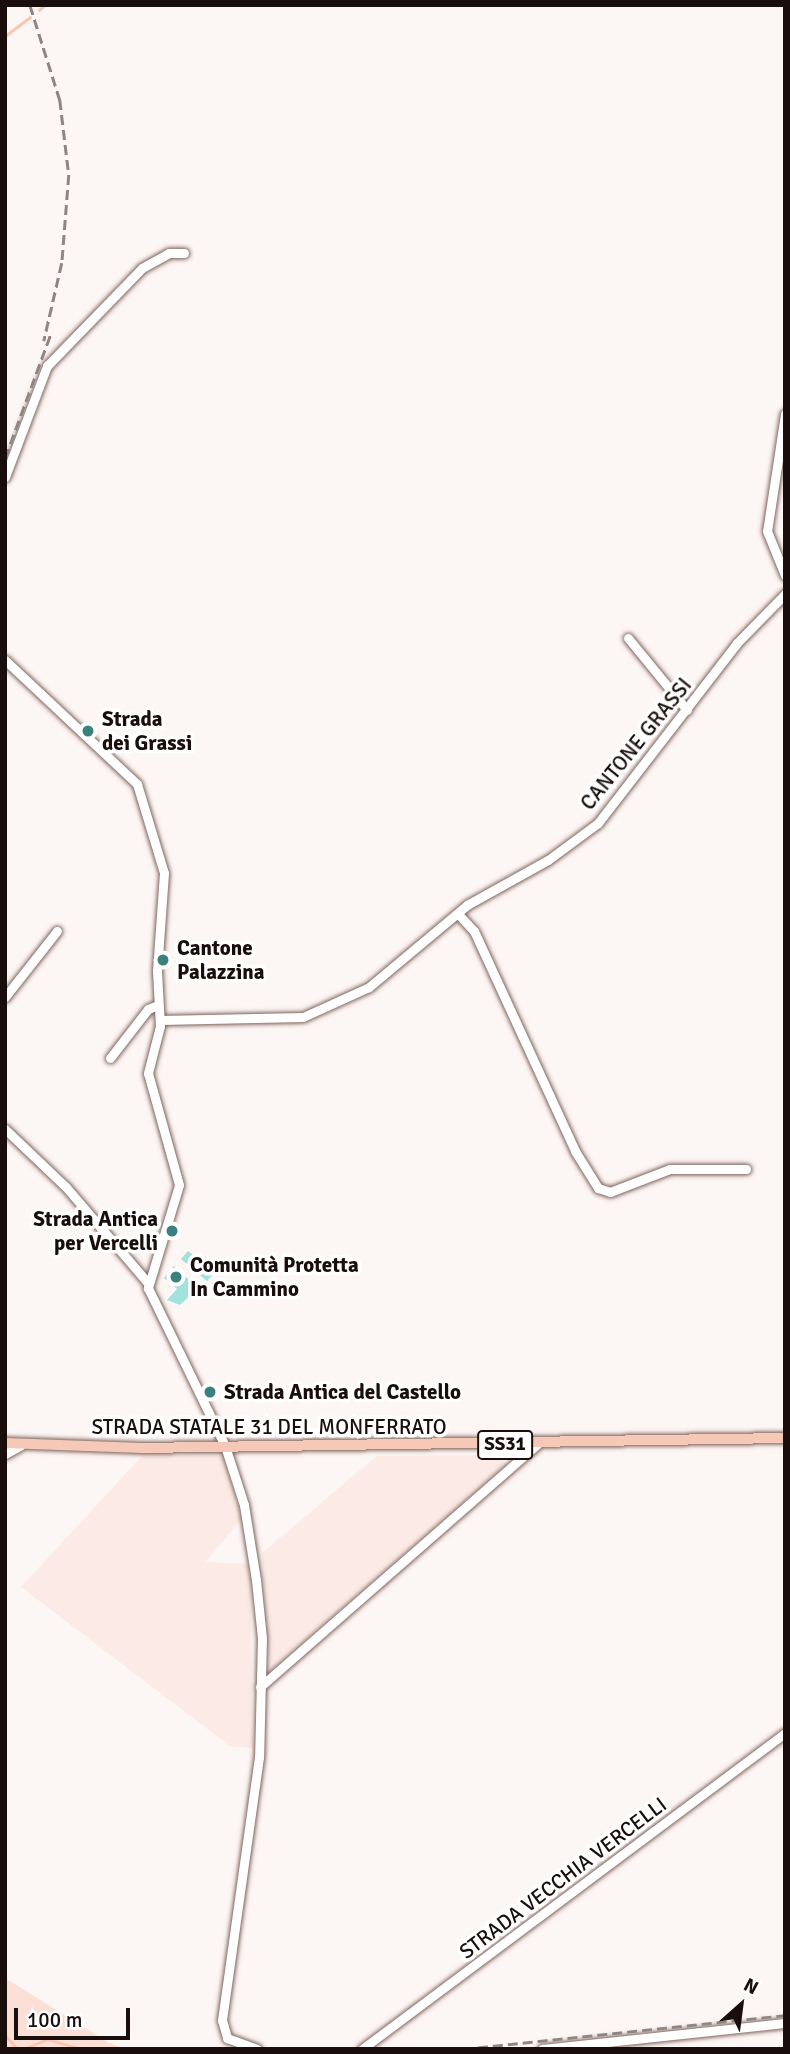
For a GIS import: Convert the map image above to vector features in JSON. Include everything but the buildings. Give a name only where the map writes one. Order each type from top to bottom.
[{"type":"main road","name":"STRADA STATALE 31 DEL MONFERRATO","points":[[5,1443],[225,1446],[538,1444],[785,1438]]},
{"type":"street","points":[[5,477],[47,366],[142,268],[169,253],[184,253]]},
{"type":"street","points":[[785,414],[767,531],[785,575]]},
{"type":"street","name":"CANTONE GRASSI","points":[[160,1020],[303,1017],[369,987],[459,915],[598,823],[737,643],[784,595]]},
{"type":"street","points":[[628,638],[687,710]]},
{"type":"street","points":[[5,660],[137,784],[164,873],[158,1005],[160,1020],[149,1082],[174,1153],[179,1185],[149,1283]]},
{"type":"street","points":[[459,915],[474,931],[575,1151],[598,1188],[610,1192],[670,1170],[746,1169]]},
{"type":"street","points":[[5,997],[57,931]]},
{"type":"street","points":[[110,1058],[148,1009],[158,1005]]},
{"type":"street","points":[[5,1129],[66,1186],[149,1283],[225,1446],[244,1505],[256,1580],[260,1687],[258,1757],[222,2020],[227,2038],[257,2049]]},
{"type":"street","points":[[260,1687],[538,1444]]},
{"type":"street","points":[[5,1454],[21,1445]]},
{"type":"street","name":"STRADA VECCHIA VERCELLI","points":[[362,2049],[785,1733]]},
{"type":"street","points":[[542,2049],[785,2023]]},
{"type":"shaded area","points":[[144,1454],[223,1456],[242,1519],[205,1562],[250,1564],[253,1748],[230,1746],[21,1587]]},
{"type":"shaded area","points":[[499,1455],[506,1465],[270,1670],[262,1553],[377,1456]]},
{"type":"shaded area","points":[[5,1978],[109,2043],[127,2049],[5,2049]]},
{"type":"waterway","points":[[39,10],[45,5]]},
{"type":"waterway","points":[[5,36],[30,17]]},
{"type":"waterway","points":[[5,2035],[18,2049]]},
{"type":"waterway","points":[[24,2049],[48,2039],[81,2049]]},
{"type":"railway","points":[[30,5],[60,100],[69,175],[62,263],[44,341]]},
{"type":"railway","points":[[5,458],[51,333]]},
{"type":"railway","points":[[463,2049],[785,2015]]},
{"type":"place","name":"Strada dei Grassi","points":[[88,731]]},
{"type":"place","name":"Cantone Palazzina","points":[[163,960]]},
{"type":"place","name":"Strada Antica per Vercelli","points":[[172,1231]]},
{"type":"place","name":"Comunità Protetta In Cammino","points":[[176,1277]]},
{"type":"place","name":"Strada Antica del Castello","points":[[210,1392]]}]
